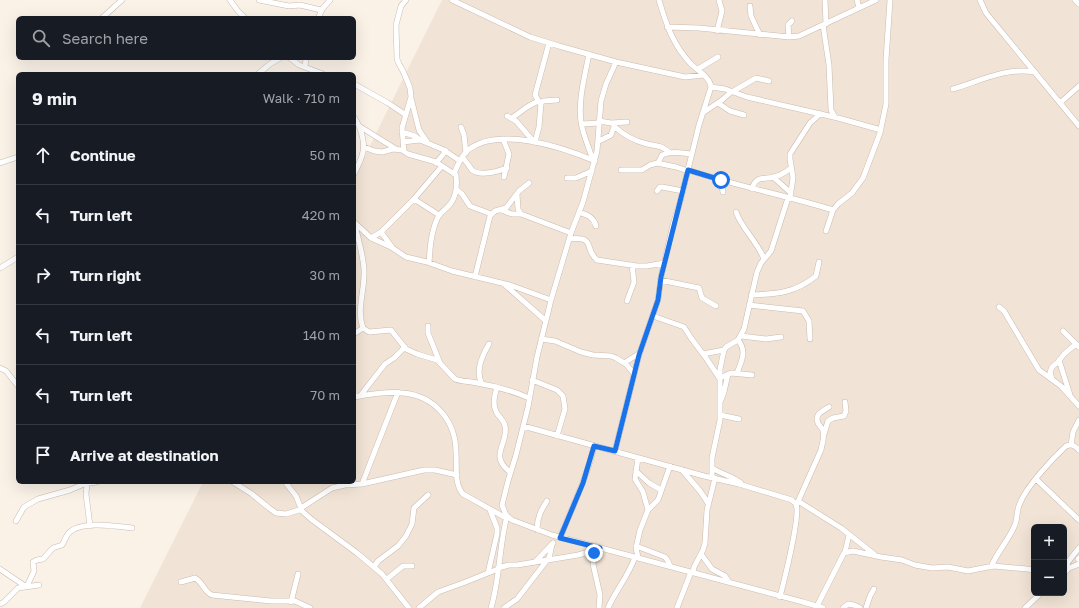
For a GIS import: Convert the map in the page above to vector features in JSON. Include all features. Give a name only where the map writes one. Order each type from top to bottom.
[{"type":"street","points":[[104,16],[122,0]]},
{"type":"street","points":[[230,0],[243,16]]},
{"type":"street","points":[[259,0],[289,6],[300,5],[321,10]]},
{"type":"street","points":[[319,16],[321,10],[330,0]]},
{"type":"street","points":[[406,0],[401,6],[396,25],[397,59],[404,71],[410,88],[419,130],[427,142]]},
{"type":"street","points":[[452,0],[530,37],[549,43],[616,62],[685,77],[704,75]]},
{"type":"street","points":[[615,451],[634,374],[658,300],[660,280],[664,263],[692,154],[711,88],[711,84],[704,75],[678,48],[667,28],[659,0]]},
{"type":"street","points":[[717,31],[722,11],[719,0]]},
{"type":"street","points":[[825,0],[825,25],[831,110],[835,117]]},
{"type":"street","points":[[858,0],[859,8]]},
{"type":"street","points":[[667,28],[699,28],[760,35],[789,37],[799,36],[876,0]]},
{"type":"street","points":[[826,231],[834,210],[838,204],[852,193],[863,178],[881,130],[886,104],[886,60],[890,0]]},
{"type":"street","points":[[980,0],[986,13],[1079,126]]},
{"type":"street","points":[[1075,0],[1079,4]]},
{"type":"street","points":[[750,6],[751,16],[760,35]]},
{"type":"street","points":[[789,37],[788,25],[792,21]]},
{"type":"street","points":[[534,142],[538,134],[539,103],[535,95],[549,43]]},
{"type":"street","points":[[589,54],[581,109],[582,124],[594,161]]},
{"type":"street","points":[[698,69],[718,57]]},
{"type":"street","points":[[260,72],[277,60]]},
{"type":"street","points":[[293,60],[299,65],[318,72]]},
{"type":"street","points":[[304,72],[306,60]]},
{"type":"street","points":[[490,608],[496,591],[500,551],[506,517],[502,505],[510,472],[516,456],[541,339],[551,300],[569,239],[592,171],[599,141],[601,101],[606,84],[616,62]]},
{"type":"street","points":[[953,89],[1005,72],[1026,70],[1035,72]]},
{"type":"street","points":[[704,112],[731,92],[756,78],[769,81]]},
{"type":"street","points":[[356,85],[406,115]]},
{"type":"street","points":[[1060,103],[1079,86]]},
{"type":"street","points":[[711,88],[835,117],[881,130]]},
{"type":"street","points":[[404,151],[402,132],[411,97]]},
{"type":"street","points":[[534,142],[524,130],[509,117],[527,107],[543,101],[557,100]]},
{"type":"street","points":[[718,103],[730,111],[744,116]]},
{"type":"street","points":[[677,608],[705,543],[705,519],[714,478],[712,458],[719,428],[720,369],[724,350],[740,338],[744,329],[757,272],[764,259],[771,251],[790,196],[793,178],[790,159],[792,149],[810,123],[820,114]]},
{"type":"street","points":[[356,121],[363,136],[364,147],[356,169]]},
{"type":"street","points":[[582,124],[599,122],[615,124],[627,122]]},
{"type":"street","points":[[599,141],[611,135],[615,124]]},
{"type":"street","points":[[615,124],[619,131],[630,137],[648,144],[659,145],[670,153]]},
{"type":"street","points":[[359,126],[396,149],[436,163],[454,174],[456,178],[454,198],[451,204],[439,215],[433,233],[428,262]]},
{"type":"street","points":[[462,127],[464,135],[463,157]]},
{"type":"street","points":[[402,132],[415,136],[420,140]]},
{"type":"street","points":[[454,174],[463,157],[478,144],[508,139],[534,142],[560,148],[594,161]]},
{"type":"street","points":[[402,142],[420,140],[427,142],[463,157],[472,169],[479,172],[492,172],[507,168]]},
{"type":"street","points":[[503,140],[509,154],[504,177]]},
{"type":"street","points":[[364,147],[382,152],[396,149]]},
{"type":"street","points":[[436,163],[440,156],[446,151]]},
{"type":"street","points":[[658,164],[662,155],[676,152],[692,154]]},
{"type":"street","points":[[0,163],[16,158]]},
{"type":"street","points":[[621,170],[642,170],[653,164],[676,167],[752,189],[790,196],[834,210]]},
{"type":"street","points":[[372,238],[382,232],[414,199],[442,166]]},
{"type":"street","points":[[752,189],[755,182],[759,179],[773,178],[791,168]]},
{"type":"street","points":[[567,178],[576,178],[592,171]]},
{"type":"street","points":[[773,178],[790,196]]},
{"type":"street","points":[[721,180],[723,192]]},
{"type":"street","points":[[475,276],[491,214],[510,204],[517,194],[529,183]]},
{"type":"street","points":[[657,191],[660,187],[662,187],[683,191]]},
{"type":"street","points":[[456,189],[462,194],[470,206],[491,214]]},
{"type":"street","points":[[517,194],[518,209],[521,214]]},
{"type":"street","points":[[414,199],[439,215]]},
{"type":"street","points":[[500,210],[512,214],[521,214],[571,233]]},
{"type":"street","points":[[579,212],[592,217],[596,226]]},
{"type":"street","points":[[736,212],[739,222],[761,251],[764,259]]},
{"type":"street","points":[[356,224],[365,234],[406,257],[503,283],[533,292],[551,300]]},
{"type":"street","points":[[356,230],[363,258],[364,272],[360,317],[363,328],[369,332],[391,330],[405,347],[417,354],[433,358],[455,379],[496,387],[529,398]]},
{"type":"street","points":[[382,232],[394,249]]},
{"type":"street","points":[[569,239],[581,238],[586,240],[593,256],[597,260],[647,266],[664,263]]},
{"type":"street","points":[[0,268],[16,258]]},
{"type":"street","points":[[751,294],[784,293],[797,288],[816,276],[819,262]]},
{"type":"street","points":[[627,301],[634,282],[632,265]]},
{"type":"street","points":[[660,280],[699,288],[702,298],[716,306]]},
{"type":"street","points":[[503,283],[546,321]]},
{"type":"street","points":[[749,305],[803,311],[809,321],[810,339]]},
{"type":"street","points":[[999,307],[1004,311],[1039,370],[1052,379],[1079,406]]},
{"type":"street","points":[[653,316],[684,327],[693,342],[720,378]]},
{"type":"street","points":[[428,326],[428,333],[440,364]]},
{"type":"street","points":[[356,333],[363,328]]},
{"type":"street","points":[[1052,379],[1051,370],[1064,354],[1077,345],[1063,331]]},
{"type":"street","points":[[740,338],[781,338]]},
{"type":"street","points":[[737,373],[744,355],[740,338]]},
{"type":"street","points":[[541,339],[555,341],[587,354],[611,356],[624,363],[634,374]]},
{"type":"street","points":[[482,384],[479,372],[482,358],[489,344]]},
{"type":"street","points":[[357,396],[385,364],[394,358],[405,347]]},
{"type":"street","points":[[703,354],[724,350]]},
{"type":"street","points":[[624,363],[640,353]]},
{"type":"street","points":[[1060,360],[1070,396]]},
{"type":"street","points":[[0,368],[6,371],[16,384]]},
{"type":"street","points":[[720,378],[728,374],[752,374]]},
{"type":"street","points":[[720,400],[724,392],[728,374]]},
{"type":"street","points":[[532,380],[558,390],[563,396],[564,409],[558,436]]},
{"type":"street","points":[[496,387],[494,406],[504,422],[505,428],[500,458],[502,464],[510,472]]},
{"type":"street","points":[[357,396],[398,392],[414,395],[431,402],[446,416],[450,422],[456,451],[459,488],[463,494],[490,510],[537,530],[558,537],[730,582],[822,608]]},
{"type":"street","points":[[362,484],[398,392]]},
{"type":"street","points":[[780,597],[794,534],[797,503],[821,450],[828,421],[833,418],[844,416],[846,410],[845,402]]},
{"type":"street","points":[[824,434],[817,416],[829,407]]},
{"type":"street","points":[[720,415],[739,419]]},
{"type":"street","points":[[1071,445],[1073,432],[1079,420]]},
{"type":"street","points":[[523,426],[682,470],[743,485],[792,500],[849,535],[875,556]]},
{"type":"street","points":[[535,562],[558,537],[583,483],[594,446]]},
{"type":"street","points":[[991,567],[998,552],[1016,525],[1020,501],[1036,479],[1066,446],[1075,446],[1079,450]]},
{"type":"street","points":[[638,458],[635,479],[643,492],[648,510]]},
{"type":"street","points":[[608,608],[615,593],[620,589],[622,582],[632,567],[636,557],[636,546],[640,530],[648,510],[658,500],[670,466]]},
{"type":"street","points":[[712,468],[717,472],[737,480],[743,485]]},
{"type":"street","points":[[236,484],[252,494],[276,513],[286,514],[302,510],[332,488],[362,484],[424,470],[435,470],[457,475]]},
{"type":"street","points":[[682,470],[708,503]]},
{"type":"street","points":[[636,471],[649,483],[661,490]]},
{"type":"street","points":[[1036,479],[1079,520]]},
{"type":"street","points":[[16,521],[24,507],[35,501],[87,484],[86,490],[90,526]]},
{"type":"street","points":[[289,484],[302,510],[311,519],[374,567],[387,579],[409,608]]},
{"type":"street","points":[[374,567],[378,561],[390,553],[402,541],[412,524],[414,508],[428,494]]},
{"type":"street","points":[[292,512],[298,501]]},
{"type":"street","points":[[537,530],[539,514],[547,501]]},
{"type":"street","points":[[488,573],[497,534],[497,528],[490,510]]},
{"type":"street","points":[[26,586],[34,573],[32,564],[34,560],[43,559],[53,548],[62,545],[70,532],[82,527],[98,525],[132,528]]},
{"type":"street","points":[[817,606],[845,552],[849,535]]},
{"type":"street","points":[[504,608],[517,599],[549,559],[553,543]]},
{"type":"street","points":[[636,546],[665,557],[670,566]]},
{"type":"street","points":[[419,608],[438,592],[498,568],[578,555],[600,548]]},
{"type":"street","points":[[1074,555],[1079,560],[1064,573],[1065,567],[1079,548]]},
{"type":"street","points":[[594,551],[595,554],[593,564],[600,595],[599,608]]},
{"type":"street","points":[[845,552],[853,551],[902,560],[915,565],[932,568],[948,567],[968,571],[991,567],[1031,569]]},
{"type":"street","points":[[701,554],[712,569],[725,576],[730,582]]},
{"type":"street","points":[[695,564],[702,575]]},
{"type":"street","points":[[387,579],[403,566],[412,566]]},
{"type":"street","points":[[0,569],[13,579],[26,586]]},
{"type":"street","points":[[291,602],[298,574]]},
{"type":"street","points":[[13,579],[15,590]]},
{"type":"street","points":[[181,582],[196,579],[208,593],[212,595],[248,598],[271,602],[299,602],[310,608]]},
{"type":"street","points":[[0,604],[18,588],[39,585]]},
{"type":"street","points":[[866,608],[874,589]]},
{"type":"street","points":[[1025,608],[1039,596]]},
{"type":"street","points":[[843,608],[848,604],[860,608]]},
{"type":"shaded area","points":[[442,0],[1079,0],[1079,608],[140,608],[202,484],[356,484],[356,174]]},
{"type":"route","points":[[594,553],[594,551],[600,548],[560,538],[583,483],[594,446],[615,451],[624,410],[639,355],[658,300],[661,277],[673,225],[688,170],[721,180]]}]
